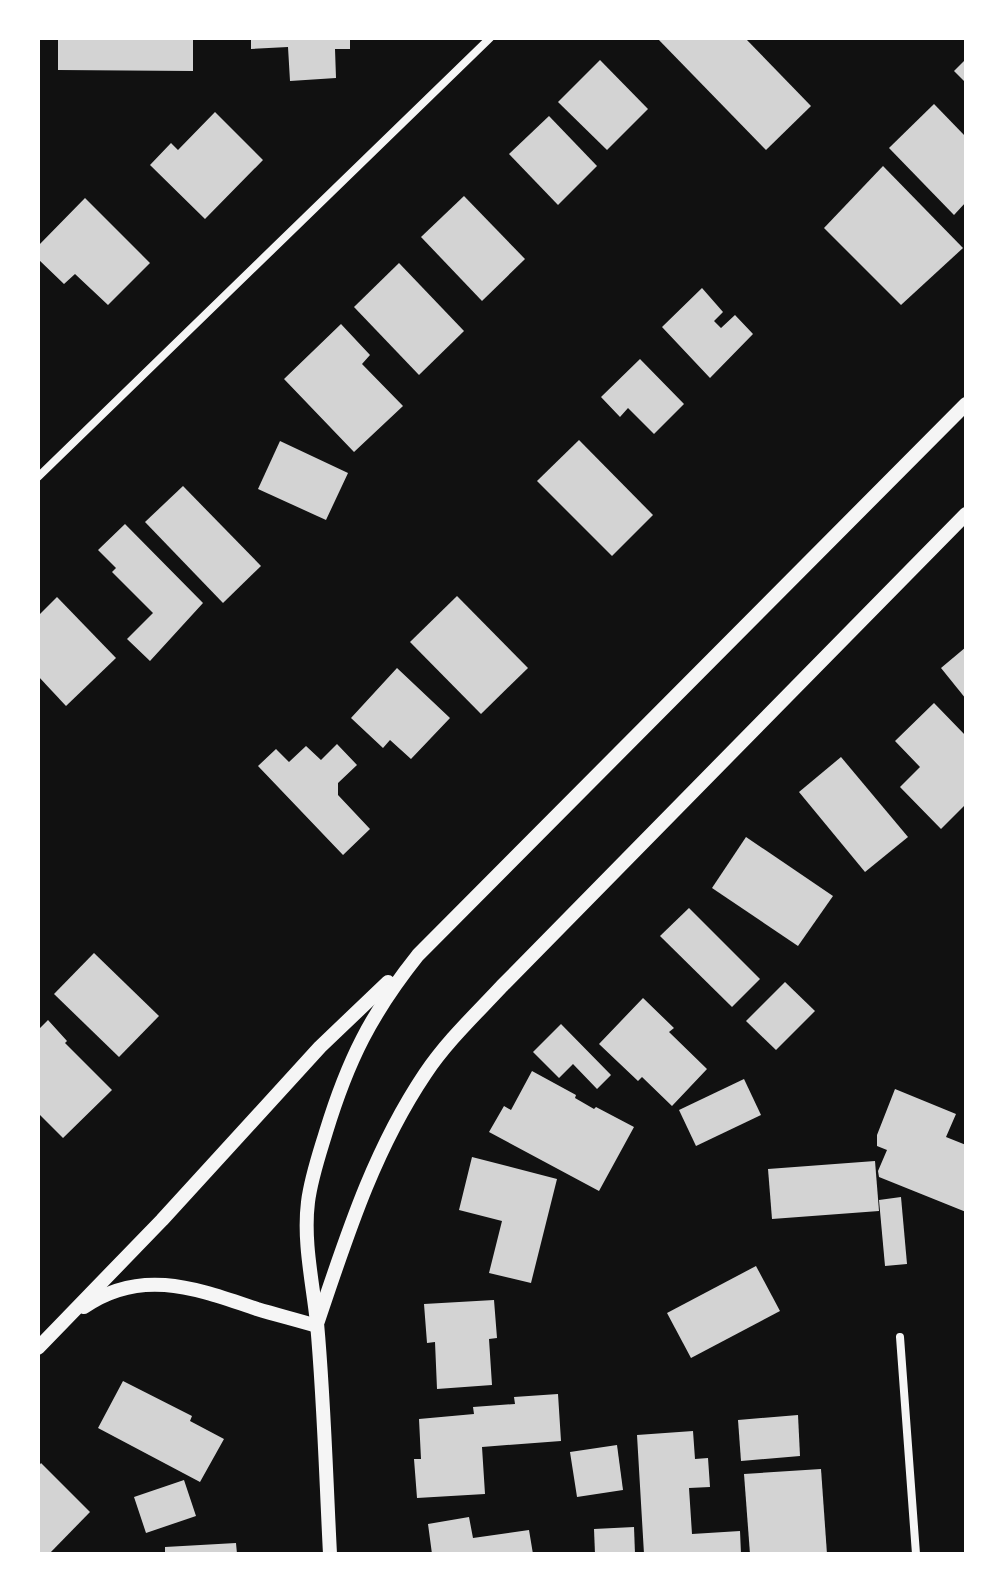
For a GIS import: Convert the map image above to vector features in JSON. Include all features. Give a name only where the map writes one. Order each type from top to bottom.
[{"type":"street","points":[[38,477],[490,38]]},
{"type":"street","points":[[38,1348],[162,1220],[320,1047],[418,955],[966,404]]},
{"type":"street","points":[[317,1326],[376,1159],[439,1055],[502,986],[966,514]]},
{"type":"street","points":[[330,1554],[317,1326],[307,1219],[315,1168],[336,1098],[356,1049],[382,1002],[418,955]]},
{"type":"street","points":[[63,1323],[100,1298],[160,1284],[180,1285],[317,1326]]},
{"type":"street","points":[[900,1337],[916,1554]]},
{"type":"building","points":[[58,38],[193,38],[193,71],[58,70]]},
{"type":"building","points":[[251,38],[350,38],[350,49],[335,49],[336,78],[290,81],[288,47],[251,49]]},
{"type":"building","points":[[657,38],[745,38],[811,106],[766,150]]},
{"type":"building","points":[[966,59],[966,83],[954,71]]},
{"type":"building","points":[[600,60],[648,109],[607,150],[558,102]]},
{"type":"building","points":[[934,104],[966,137],[966,202],[954,215],[889,148]]},
{"type":"building","points":[[215,112],[263,160],[205,219],[150,165],[171,143],[178,150]]},
{"type":"building","points":[[549,116],[597,166],[558,205],[509,154]]},
{"type":"building","points":[[883,166],[963,248],[901,305],[824,228]]},
{"type":"building","points":[[464,196],[525,259],[482,301],[421,237]]},
{"type":"building","points":[[85,198],[150,263],[108,305],[75,274],[64,284],[38,259],[38,246]]},
{"type":"building","points":[[399,263],[464,331],[419,375],[354,307]]},
{"type":"building","points":[[702,288],[723,312],[714,321],[721,328],[735,315],[753,334],[710,378],[662,327]]},
{"type":"building","points":[[341,324],[370,355],[362,364],[403,406],[354,452],[284,379]]},
{"type":"building","points":[[640,359],[684,404],[654,434],[628,408],[620,417],[601,397]]},
{"type":"building","points":[[579,440],[653,515],[612,556],[537,481]]},
{"type":"building","points":[[280,441],[348,473],[326,520],[258,489]]},
{"type":"building","points":[[183,486],[261,566],[223,603],[145,522]]},
{"type":"building","points":[[125,524],[203,603],[150,661],[127,639],[153,613],[112,572],[116,568],[98,550]]},
{"type":"building","points":[[457,596],[528,668],[481,714],[410,642]]},
{"type":"building","points":[[57,597],[116,658],[66,706],[38,676],[38,616]]},
{"type":"building","points":[[966,647],[966,699],[941,668]]},
{"type":"building","points":[[397,668],[450,718],[411,759],[390,740],[383,748],[351,718]]},
{"type":"building","points":[[934,703],[966,736],[966,804],[941,829],[900,787],[920,767],[895,741]]},
{"type":"building","points":[[337,744],[357,765],[338,783],[338,795],[370,829],[343,855],[258,766],[276,749],[289,762],[306,746],[321,760]]},
{"type":"building","points":[[841,757],[908,837],[865,872],[799,792]]},
{"type":"building","points":[[746,837],[833,896],[798,946],[712,888]]},
{"type":"building","points":[[689,908],[760,979],[732,1007],[660,936]]},
{"type":"building","points":[[94,953],[159,1016],[119,1057],[54,994]]},
{"type":"building","points":[[785,982],[815,1011],[776,1050],[746,1021]]},
{"type":"building","points":[[643,998],[674,1028],[669,1032],[707,1069],[672,1106],[642,1077],[638,1081],[599,1044]]},
{"type":"building","points":[[48,1020],[67,1041],[65,1043],[112,1090],[63,1138],[38,1113],[38,1030]]},
{"type":"building","points":[[561,1024],[611,1075],[597,1089],[573,1064],[559,1078],[533,1052]]},
{"type":"building","points":[[532,1071],[576,1095],[575,1098],[594,1109],[596,1107],[634,1127],[599,1191],[489,1132],[504,1106],[511,1110]]},
{"type":"building","points":[[744,1079],[761,1115],[696,1146],[679,1110]]},
{"type":"building","points":[[895,1089],[956,1114],[946,1137],[966,1145],[966,1212],[879,1177],[878,1171],[887,1150],[877,1146],[877,1135]]},
{"type":"building","points":[[472,1157],[557,1179],[531,1283],[489,1273],[502,1221],[459,1210]]},
{"type":"building","points":[[875,1161],[879,1211],[772,1219],[768,1169]]},
{"type":"building","points":[[901,1197],[907,1264],[885,1266],[879,1200]]},
{"type":"building","points":[[756,1266],[780,1311],[691,1358],[667,1313]]},
{"type":"building","points":[[494,1300],[497,1338],[489,1339],[492,1385],[437,1389],[435,1342],[427,1343],[424,1304]]},
{"type":"building","points":[[123,1381],[192,1416],[190,1421],[224,1439],[200,1482],[98,1428]]},
{"type":"building","points":[[558,1394],[561,1441],[482,1447],[485,1494],[417,1498],[414,1459],[421,1459],[419,1419],[474,1414],[473,1407],[515,1404],[514,1397]]},
{"type":"building","points":[[798,1415],[800,1456],[741,1461],[738,1420]]},
{"type":"building","points":[[693,1431],[695,1459],[708,1458],[710,1487],[689,1488],[692,1534],[740,1531],[741,1554],[644,1554],[637,1435]]},
{"type":"building","points":[[617,1445],[623,1490],[577,1497],[570,1452]]},
{"type":"building","points":[[41,1463],[90,1512],[49,1554],[38,1554],[38,1467]]},
{"type":"building","points":[[821,1469],[827,1554],[750,1554],[744,1474]]},
{"type":"building","points":[[184,1480],[196,1516],[146,1533],[134,1497]]},
{"type":"building","points":[[469,1517],[473,1538],[529,1530],[533,1554],[432,1554],[428,1524]]},
{"type":"building","points":[[634,1527],[635,1554],[595,1554],[594,1529]]},
{"type":"building","points":[[236,1543],[237,1554],[165,1554],[165,1547]]}]
